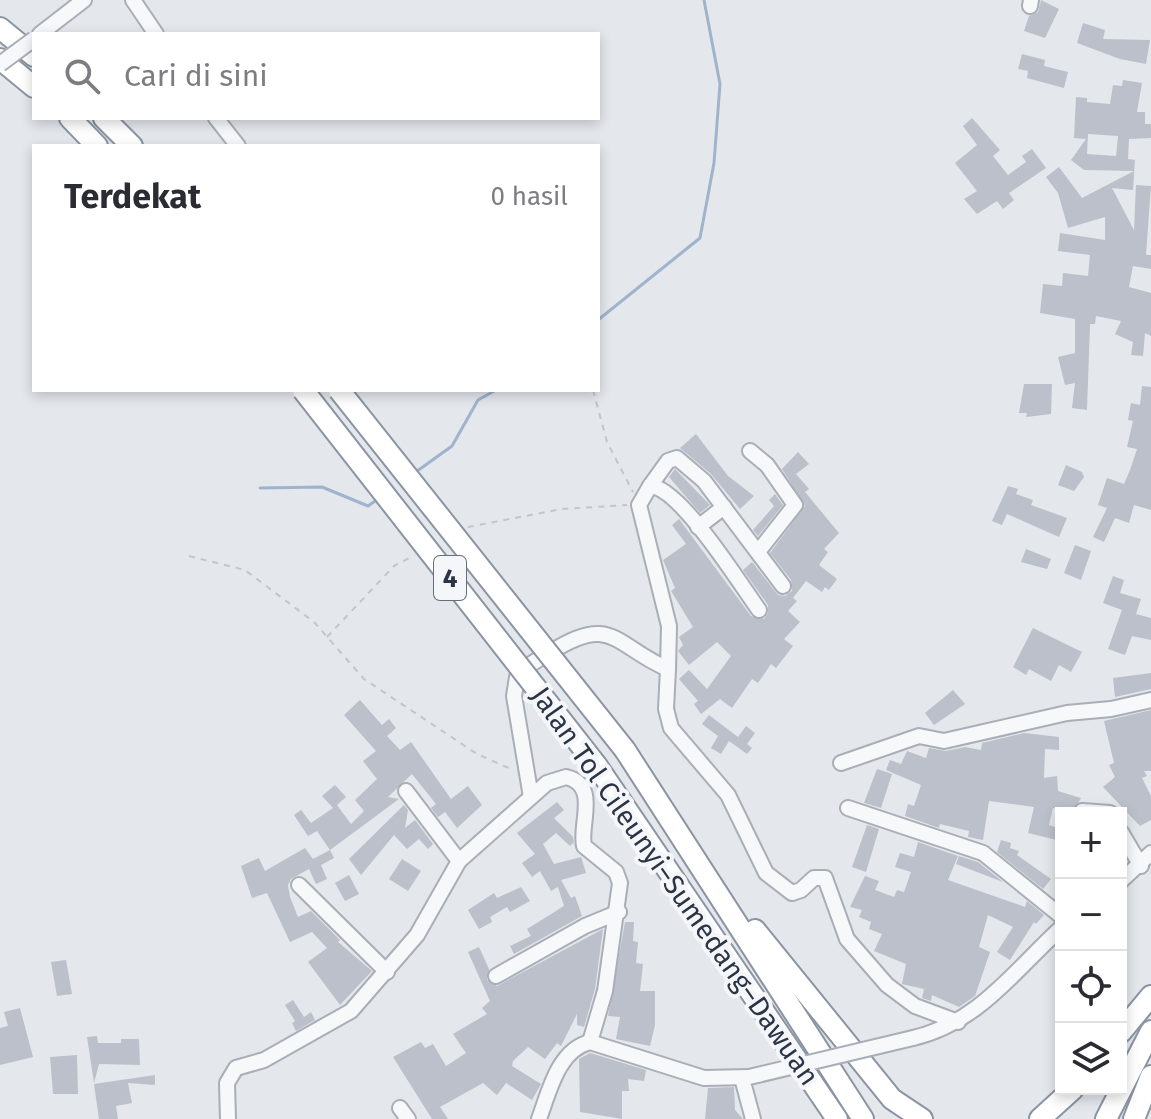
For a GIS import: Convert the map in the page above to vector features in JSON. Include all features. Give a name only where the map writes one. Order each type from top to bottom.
[{"type":"highway","points":[[0,28],[32,54]]},
{"type":"highway","points":[[0,62],[32,86]]},
{"type":"highway","points":[[72,120],[95,144]]},
{"type":"highway","points":[[106,120],[130,144]]},
{"type":"highway","name":"Jalan Tol Cileunyi–Sumedang–Dawuan","points":[[305,392],[597,766],[837,1119]]},
{"type":"highway","name":"Jalan Tol Cileunyi–Sumedang–Dawuan","points":[[341,392],[625,750],[863,1119]]},
{"type":"highway","points":[[694,855],[892,1099],[922,1119]]},
{"type":"highway","points":[[1127,1025],[1151,996]]},
{"type":"highway","points":[[771,1018],[825,1119]]},
{"type":"highway","points":[[1106,1119],[1151,1031]]},
{"type":"highway","points":[[1116,1119],[1151,1050]]},
{"type":"highway","points":[[1134,1119],[1151,1076]]},
{"type":"highway","points":[[1040,1119],[1066,1095]]},
{"type":"street","points":[[133,0],[155,32]]},
{"type":"street","points":[[43,32],[81,3]]},
{"type":"street","points":[[0,62],[32,40]]},
{"type":"street","points":[[218,120],[236,144]]},
{"type":"street","points":[[750,451],[767,465],[795,502],[794,508],[758,552]]},
{"type":"street","points":[[783,586],[704,481],[677,458],[668,461],[639,505],[669,626],[666,709],[671,728],[728,795],[766,873],[792,893],[801,890],[814,878],[827,880],[847,939],[887,985],[915,1006],[958,1022]]},
{"type":"street","points":[[650,486],[664,489],[698,527],[759,610]]},
{"type":"street","points":[[698,527],[724,507]]},
{"type":"street","points":[[531,797],[514,696],[519,672],[567,642],[593,632],[615,637],[668,669]]},
{"type":"street","points":[[841,763],[919,736],[944,741],[1067,713],[1111,709],[1151,700]]},
{"type":"street","points":[[228,1119],[227,1083],[236,1068],[264,1060],[351,1011],[417,935],[459,861],[531,797],[556,779],[566,777],[579,783],[586,797],[584,846],[616,872],[620,883],[619,912],[605,991],[590,1042]]},
{"type":"street","points":[[406,791],[459,861]]},
{"type":"street","points":[[848,808],[983,853],[1055,911]]},
{"type":"street","points":[[1127,842],[1141,866]]},
{"type":"street","points":[[1124,879],[1141,866],[1151,853]]},
{"type":"street","points":[[299,885],[387,972]]},
{"type":"street","points":[[496,976],[585,926],[619,912]]},
{"type":"street","points":[[539,1119],[562,1065],[576,1047],[590,1042],[704,1078],[746,1077],[913,1038],[958,1022],[986,1003],[1055,934]]},
{"type":"street","points":[[746,1077],[753,1119]]},
{"type":"path","points":[[594,392],[607,442],[639,505]]},
{"type":"path","points":[[189,556],[245,570],[314,622],[364,679],[477,754],[527,775]]},
{"type":"building","points":[[1041,0],[1059,9],[1045,38],[1024,31],[1029,16],[1038,12]]},
{"type":"building","points":[[1083,23],[1105,30],[1103,39],[1150,40],[1146,64],[1120,59],[1077,43]]},
{"type":"building","points":[[1022,54],[1045,60],[1044,66],[1068,72],[1064,88],[1027,78],[1028,71],[1018,69]]},
{"type":"building","points":[[1123,80],[1142,83],[1137,112],[1145,112],[1145,124],[1151,124],[1151,138],[1129,139],[1128,159],[1135,160],[1133,190],[1112,188],[1134,230],[1136,185],[1151,186],[1146,255],[1151,255],[1151,269],[1133,266],[1129,287],[1151,293],[1151,336],[1145,333],[1143,356],[1131,355],[1133,342],[1115,334],[1121,321],[1096,316],[1095,324],[1090,324],[1087,410],[1072,408],[1075,383],[1065,385],[1058,357],[1075,353],[1075,319],[1040,313],[1043,284],[1062,286],[1063,273],[1088,276],[1090,255],[1058,251],[1060,233],[1105,240],[1105,217],[1068,228],[1058,193],[1046,177],[1059,167],[1082,198],[1134,171],[1084,170],[1071,160],[1086,139],[1074,138],[1076,97],[1087,98],[1087,102],[1110,104],[1113,85],[1122,86]],"holes":[[[1088,134],[1118,136],[1116,156],[1087,154]]]},
{"type":"building","points":[[972,118],[1000,150],[993,156],[1008,175],[1026,162],[1022,156],[1032,149],[1046,168],[1009,193],[1014,200],[1003,209],[997,201],[977,214],[964,199],[977,191],[955,163],[977,145],[963,126]]},
{"type":"building","points":[[1024,384],[1052,384],[1051,414],[1026,417],[1027,413],[1019,413]]},
{"type":"building","points":[[1142,386],[1151,387],[1151,510],[1134,505],[1129,523],[1115,518],[1104,542],[1093,537],[1107,508],[1098,505],[1107,478],[1124,484],[1130,470],[1137,449],[1127,447],[1133,421],[1128,420],[1131,403],[1140,405]]},
{"type":"building","points":[[696,434],[728,476],[754,496],[740,509],[711,474],[680,448]]},
{"type":"building","points":[[798,452],[809,464],[796,474],[809,489],[805,492],[839,533],[824,549],[828,552],[819,565],[837,579],[829,590],[825,587],[822,592],[806,581],[793,598],[797,601],[788,611],[800,622],[784,639],[793,646],[776,668],[771,664],[758,683],[752,679],[732,708],[720,699],[701,714],[694,704],[698,701],[679,679],[689,670],[707,689],[731,656],[717,642],[689,665],[678,651],[683,645],[679,637],[693,627],[671,591],[675,588],[663,560],[686,544],[672,525],[679,519],[751,616],[764,619],[768,605],[743,570],[752,562],[778,595],[785,596],[792,591],[791,580],[770,553],[805,506],[782,469]]},
{"type":"building","points":[[1066,465],[1082,472],[1084,477],[1074,491],[1058,485]]},
{"type":"building","points":[[675,469],[710,505],[700,513],[669,477]]},
{"type":"building","points":[[1008,486],[1018,489],[1016,494],[1033,500],[1031,505],[1067,518],[1059,537],[1007,514],[1002,525],[992,521]]},
{"type":"building","points":[[775,494],[783,505],[758,536],[753,530],[774,506],[769,500]]},
{"type":"building","points":[[1075,545],[1091,551],[1081,580],[1064,573]]},
{"type":"building","points":[[1026,549],[1051,559],[1047,569],[1021,562]]},
{"type":"building","points":[[1113,576],[1124,580],[1120,593],[1141,599],[1136,614],[1151,618],[1151,640],[1132,636],[1125,655],[1108,649],[1122,610],[1103,603]]},
{"type":"building","points":[[1033,628],[1082,652],[1071,672],[1059,665],[1051,681],[1029,669],[1026,675],[1013,667]]},
{"type":"building","points":[[1151,673],[1151,689],[1115,697],[1113,678]]},
{"type":"building","points":[[953,690],[965,704],[934,725],[925,713]]},
{"type":"building","points":[[360,700],[382,725],[389,719],[396,728],[387,736],[400,750],[411,742],[451,799],[468,786],[482,805],[457,828],[445,812],[438,817],[431,808],[436,804],[412,774],[388,797],[399,799],[330,850],[317,831],[308,836],[294,815],[301,810],[311,823],[333,808],[322,796],[335,785],[346,797],[337,805],[351,824],[364,811],[355,800],[377,779],[363,761],[376,751],[344,715]]},
{"type":"building","points":[[1151,710],[1151,771],[1144,771],[1147,776],[1142,778],[1151,796],[1151,820],[1140,826],[1127,812],[1127,807],[1122,807],[1103,787],[1115,777],[1109,765],[1114,763],[1104,721]]},
{"type":"building","points":[[709,715],[738,737],[746,726],[755,733],[747,744],[752,748],[747,754],[729,741],[721,754],[711,748],[718,736],[702,724]]},
{"type":"building","points":[[1024,733],[1059,737],[1059,750],[1045,749],[1044,778],[1057,776],[1058,791],[1081,798],[1076,807],[1053,808],[1049,825],[1055,827],[1055,840],[1028,833],[1034,807],[989,801],[983,840],[968,837],[969,831],[940,824],[939,828],[905,816],[908,804],[914,806],[921,785],[886,770],[890,760],[901,764],[907,751],[926,758],[929,748],[981,750],[982,743]]},
{"type":"building","points":[[877,769],[892,774],[881,808],[864,803]]},
{"type":"building","points":[[557,802],[564,810],[554,818],[573,837],[574,842],[570,846],[556,833],[543,844],[554,864],[581,857],[586,873],[561,880],[571,898],[575,896],[582,916],[514,954],[510,946],[531,936],[527,929],[564,906],[558,887],[551,891],[540,871],[532,877],[522,863],[535,854],[517,833]]},
{"type":"building","points":[[404,805],[408,810],[405,828],[415,820],[433,844],[428,849],[419,839],[407,849],[394,835],[361,875],[349,859]]},
{"type":"building","points":[[867,825],[879,829],[866,872],[852,867]]},
{"type":"building","points":[[1001,840],[1011,843],[1010,848],[1019,851],[1017,855],[1051,879],[1043,889],[997,852]]},
{"type":"building","points":[[918,842],[958,856],[948,880],[1025,907],[1027,901],[1044,915],[1036,924],[1034,922],[1010,960],[997,952],[1013,927],[988,915],[979,947],[990,952],[975,996],[959,1007],[932,995],[931,1001],[922,998],[924,989],[902,984],[906,964],[874,951],[882,934],[869,929],[871,922],[859,917],[862,910],[850,907],[865,876],[879,881],[875,890],[894,897],[897,890],[904,892],[911,872],[895,867],[900,853],[914,857]]},
{"type":"building","points":[[305,848],[313,859],[330,850],[334,858],[321,865],[327,879],[316,884],[309,869],[291,879],[288,885],[290,897],[298,917],[311,911],[340,940],[338,942],[372,971],[340,1005],[308,962],[327,948],[312,932],[290,942],[267,893],[252,898],[241,866],[259,858],[265,871]]},
{"type":"building","points":[[959,856],[978,862],[1003,882],[956,864]]},
{"type":"building","points":[[402,859],[421,871],[408,891],[389,879]]},
{"type":"building","points":[[349,875],[359,894],[345,901],[335,883]]},
{"type":"building","points":[[521,887],[530,901],[510,912],[507,907],[490,917],[492,922],[479,929],[468,910],[494,893],[497,898]]},
{"type":"building","points":[[625,922],[634,922],[633,941],[638,942],[636,963],[643,964],[640,991],[655,991],[655,1025],[650,1046],[616,1039],[620,1017],[608,1016]]},
{"type":"building","points":[[603,929],[595,989],[584,1027],[577,1025],[577,1014],[561,1046],[557,1043],[545,1059],[528,1047],[513,1061],[512,1066],[541,1084],[532,1100],[506,1083],[497,1095],[483,1083],[440,1107],[448,1119],[432,1119],[393,1057],[421,1042],[425,1048],[433,1044],[446,1066],[466,1053],[453,1034],[487,1014],[482,1008],[490,1001],[468,952],[479,947],[489,969],[487,980],[497,986]]},
{"type":"building","points":[[66,960],[72,994],[57,996],[51,962]]},
{"type":"building","points":[[293,1000],[304,1017],[311,1012],[315,1020],[296,1031],[292,1023],[295,1021],[285,1005]]},
{"type":"building","points":[[20,1008],[33,1057],[0,1065],[0,1028],[8,1026],[4,1012]]},
{"type":"building","points":[[97,1036],[98,1043],[139,1039],[140,1065],[99,1064],[94,1083],[87,1037]]},
{"type":"building","points":[[590,1053],[646,1070],[644,1081],[628,1079],[629,1091],[622,1091],[622,1119],[580,1112],[579,1059]]},
{"type":"building","points":[[77,1055],[78,1094],[53,1094],[50,1057]]},
{"type":"building","points":[[155,1075],[155,1085],[128,1083],[132,1103],[116,1106],[118,1119],[99,1119],[94,1084]]},
{"type":"building","points":[[734,1087],[735,1110],[743,1119],[705,1119],[708,1088]]},
{"type":"waterway","points":[[600,318],[700,238],[714,163],[720,84],[704,0]]},
{"type":"waterway","points":[[413,474],[452,446],[478,400],[492,392]]},
{"type":"waterway","points":[[260,488],[322,487],[368,506],[378,499]]}]
